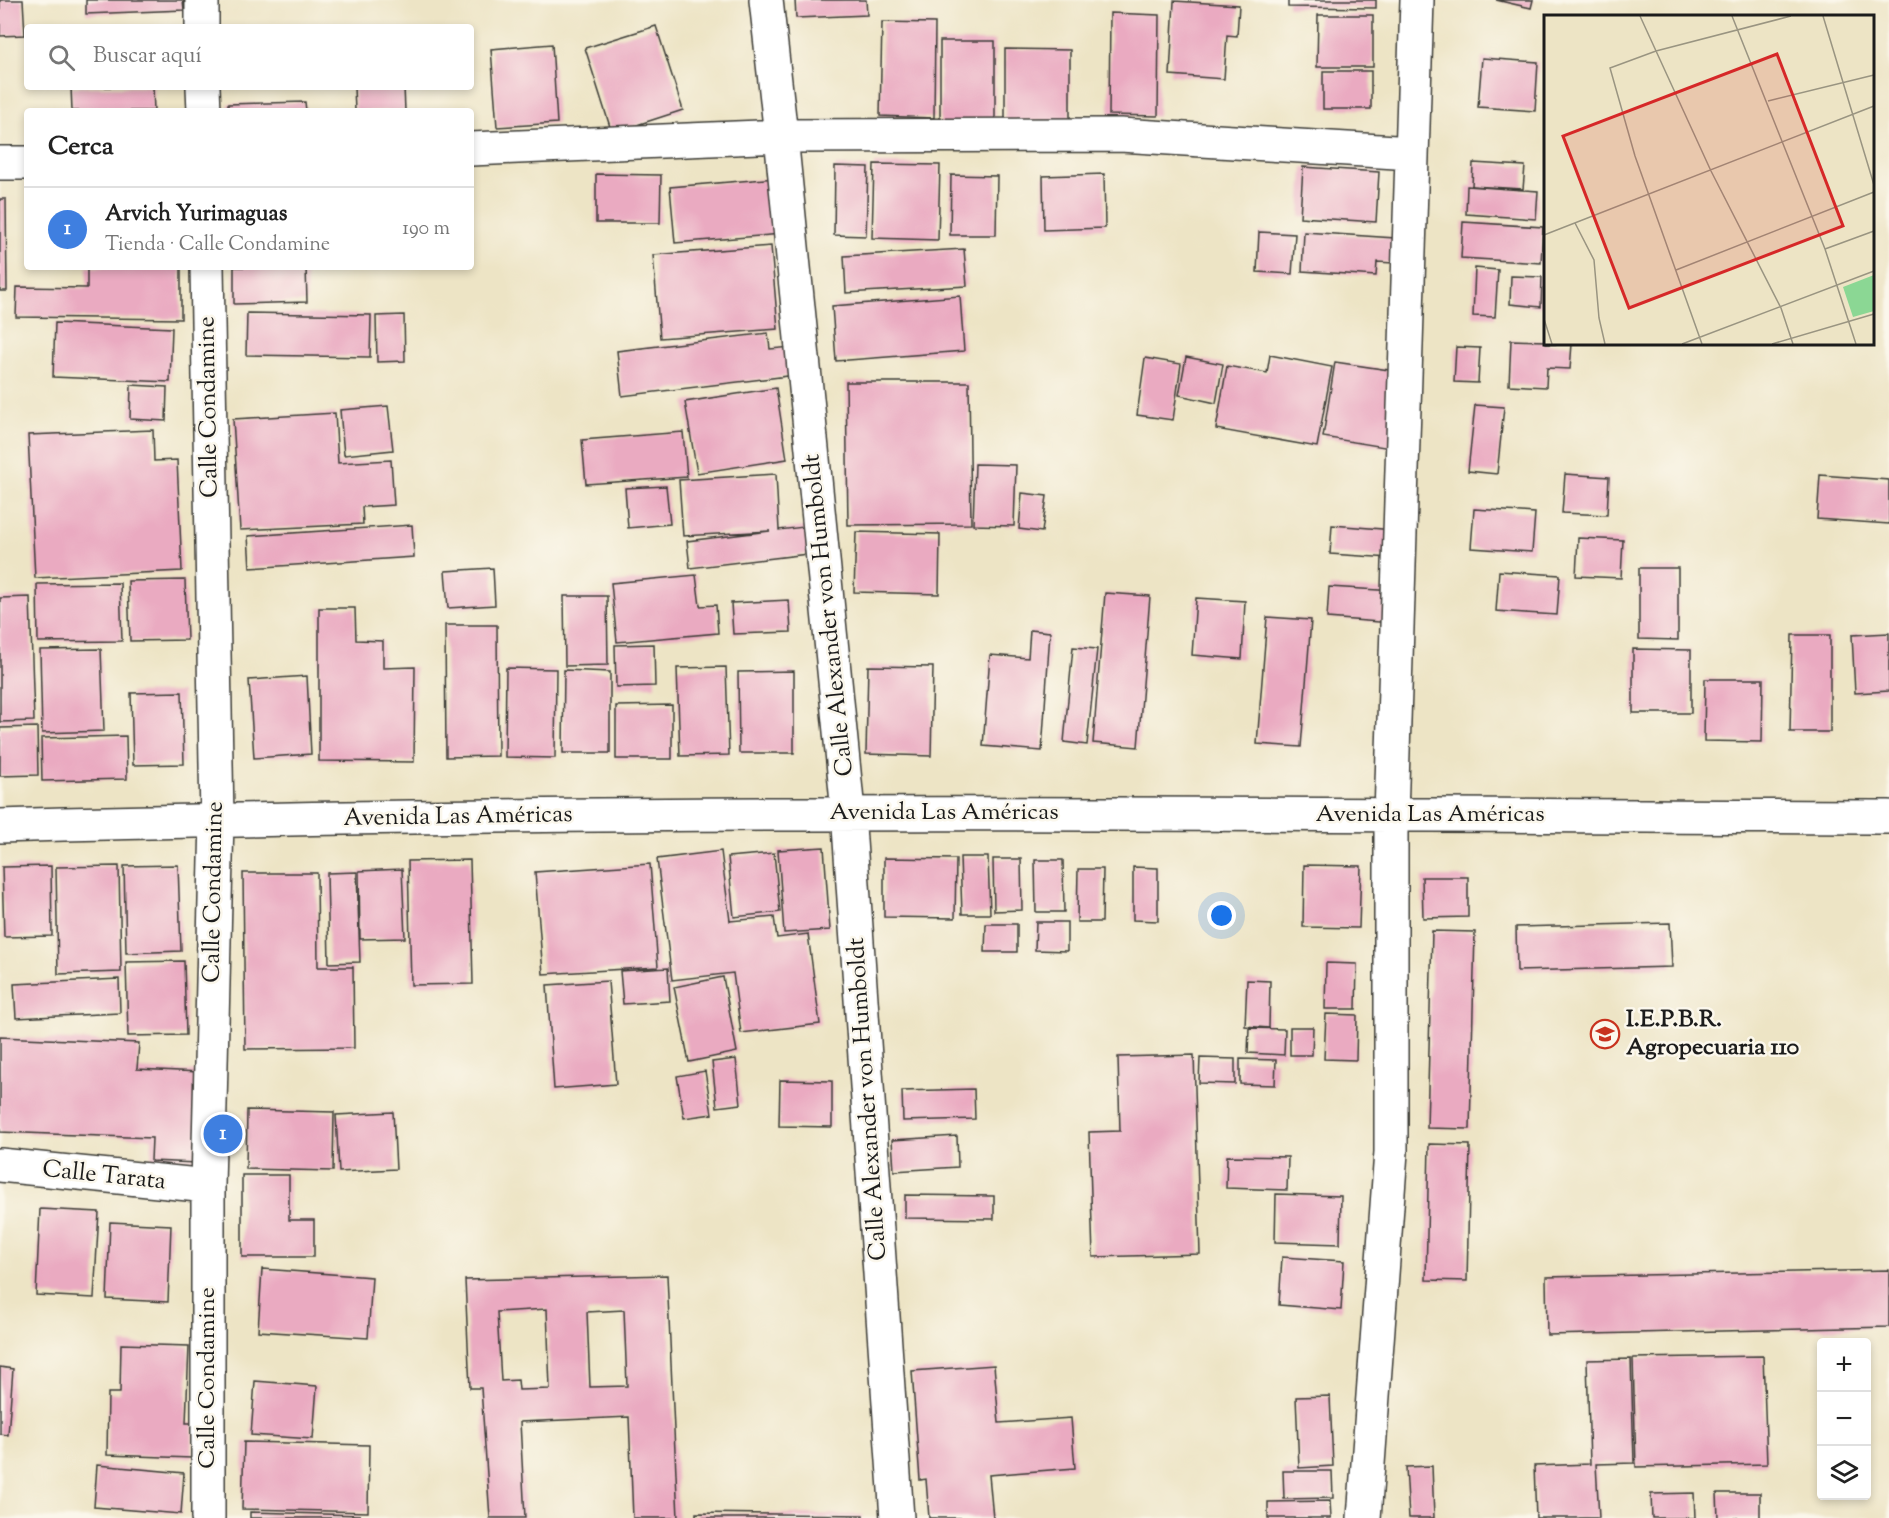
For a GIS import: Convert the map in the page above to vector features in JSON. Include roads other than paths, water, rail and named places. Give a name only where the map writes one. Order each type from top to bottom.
[{"type":"street","points":[[202,0],[202,24]]},
{"type":"street","name":"Calle Alexander von Humboldt","points":[[766,0],[848,812],[897,1518]]},
{"type":"street","points":[[1364,1518],[1390,1152],[1391,815],[1417,0]]},
{"type":"street","points":[[204,90],[204,108]]},
{"type":"street","points":[[474,149],[781,136],[1120,135],[1412,153]]},
{"type":"street","points":[[0,163],[24,163]]},
{"type":"street","name":"Calle Condamine","points":[[207,270],[217,819],[208,1186],[208,1518]]},
{"type":"street","name":"Avenida Las Américas","points":[[0,826],[217,819],[848,812],[1889,817]]},
{"type":"street","name":"Calle Tarata","points":[[0,1165],[208,1186]]},
{"type":"place","name":"I.E.P.B.R. Agropecuaria 110","points":[[1605,1034]]},
{"type":"place","name":"Arvich Yurimaguas","points":[[223,1134]]}]
